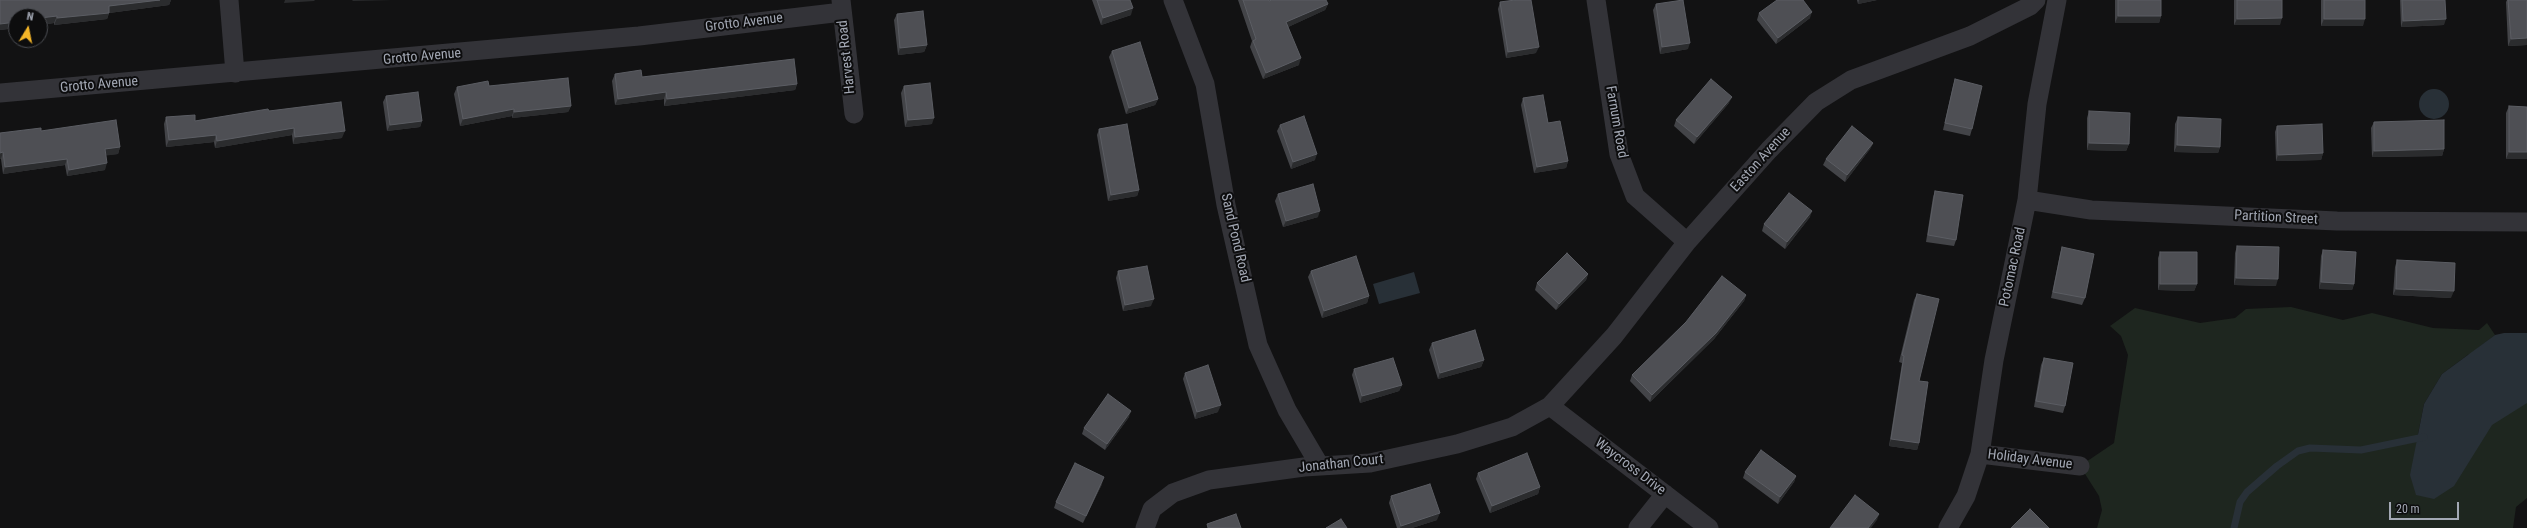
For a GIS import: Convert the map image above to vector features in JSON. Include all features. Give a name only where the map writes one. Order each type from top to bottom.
[{"type":"street","points":[[229,0],[235,72]]},
{"type":"street","name":"Sand Pond Road","points":[[1172,0],[1205,84],[1226,205],[1258,345],[1287,410],[1320,466]]},
{"type":"street","name":"Farnum Road","points":[[1596,0],[1619,154],[1634,196],[1687,242]]},
{"type":"street","name":"Easton Avenue","points":[[1550,406],[1614,336],[1687,242],[1769,150],[1816,102],[1851,80],[1970,36],[2030,6],[2036,0]]},
{"type":"street","name":"Potomac Road","points":[[1948,528],[1966,496],[1980,454],[1994,360],[2027,200],[2037,104],[2057,0]]},
{"type":"street","name":"Grotto Avenue","points":[[0,93],[631,37],[842,6]]},
{"type":"street","name":"Harvest Road","points":[[842,6],[854,114]]},
{"type":"street","name":"Partition Street","points":[[2027,200],[2091,210],[2337,221],[2527,222]]},
{"type":"street","name":"Jonathan Court","points":[[1145,528],[1152,509],[1173,493],[1209,480],[1320,466],[1370,463],[1457,444],[1512,427],[1550,406]]},
{"type":"street","name":"Waycross Drive","points":[[1550,406],[1709,528]]},
{"type":"street","name":"Holiday Avenue","points":[[1980,454],[2080,466]]},
{"type":"street","points":[[1638,528],[1665,494]]},
{"type":"shaded area","points":[[2434,89],[2440,90],[2448,98],[2448,110],[2440,118],[2434,119],[2428,118],[2420,110],[2419,104],[2420,98],[2428,90]]},
{"type":"shaded area","points":[[1414,272],[1420,293],[1379,304],[1373,284]]},
{"type":"shaded area","points":[[2291,307],[2343,320],[2372,313],[2433,328],[2479,330],[2487,323],[2495,335],[2478,348],[2527,338],[2527,498],[2516,507],[2513,528],[2097,528],[2102,510],[2099,496],[2080,466],[2114,443],[2128,355],[2121,336],[2110,326],[2135,308],[2200,323],[2235,318],[2246,309]],"holes":[[[2469,354],[2417,439],[2424,404],[2442,374]]]},
{"type":"shaded area","points":[[2504,333],[2527,333],[2527,403],[2492,425],[2454,486],[2434,499],[2416,495],[2410,475],[2424,404],[2442,374],[2495,335]]},
{"type":"building","points":[[0,0],[160,0],[109,6],[109,13],[57,18],[57,16],[48,17],[48,8],[8,8],[8,23],[0,24]]},
{"type":"building","points":[[1097,0],[1130,0],[1133,8],[1103,18]]},
{"type":"building","points":[[1243,0],[1326,0],[1328,4],[1286,22],[1301,58],[1266,73],[1253,41],[1256,39]]},
{"type":"building","points":[[1531,0],[1539,47],[1508,52],[1500,2]]},
{"type":"building","points":[[1683,0],[1690,43],[1662,47],[1656,4]]},
{"type":"building","points":[[1777,0],[1803,0],[1812,12],[1778,38],[1759,13]]},
{"type":"building","points":[[2118,0],[2161,0],[2161,16],[2118,16]]},
{"type":"building","points":[[2237,0],[2282,0],[2282,18],[2237,19]]},
{"type":"building","points":[[2324,0],[2365,0],[2365,19],[2324,19]]},
{"type":"building","points":[[2402,0],[2445,0],[2446,19],[2403,21]]},
{"type":"building","points":[[2508,0],[2527,0],[2527,38],[2511,39]]},
{"type":"building","points":[[923,11],[927,45],[900,48],[897,14]]},
{"type":"building","points":[[1140,42],[1158,99],[1129,108],[1112,51]]},
{"type":"building","points":[[794,59],[797,84],[667,99],[666,92],[618,99],[615,74],[641,70],[642,77]]},
{"type":"building","points":[[568,78],[571,106],[514,112],[514,109],[463,119],[457,87],[488,81],[489,86]]},
{"type":"building","points":[[1711,79],[1732,97],[1697,137],[1676,120]]},
{"type":"building","points":[[1955,79],[1982,86],[1972,129],[1945,123]]},
{"type":"building","points":[[930,83],[934,118],[908,120],[904,86]]},
{"type":"building","points":[[418,92],[422,121],[390,125],[386,96]]},
{"type":"building","points":[[1543,95],[1548,123],[1560,121],[1568,161],[1537,167],[1523,98]]},
{"type":"building","points":[[341,102],[345,131],[295,137],[294,128],[217,141],[216,135],[169,140],[166,117],[195,115],[195,121],[268,109],[269,111]]},
{"type":"building","points":[[2509,106],[2527,107],[2527,152],[2509,152]]},
{"type":"building","points":[[2089,111],[2130,113],[2129,144],[2089,143]]},
{"type":"building","points":[[1304,116],[1317,154],[1293,162],[1280,125]]},
{"type":"building","points":[[2178,117],[2221,119],[2220,147],[2177,145]]},
{"type":"building","points":[[116,120],[120,147],[105,149],[107,163],[69,170],[67,159],[5,167],[3,152],[0,153],[0,133],[41,128],[41,131]]},
{"type":"building","points":[[2444,120],[2444,149],[2374,151],[2374,122]]},
{"type":"building","points":[[1127,124],[1139,190],[1111,195],[1099,129]]},
{"type":"building","points":[[2322,124],[2323,153],[2278,155],[2277,126]]},
{"type":"building","points":[[1852,126],[1873,143],[1847,175],[1826,159]]},
{"type":"building","points":[[1313,184],[1320,211],[1286,221],[1278,194]]},
{"type":"building","points":[[1935,191],[1963,195],[1956,240],[1928,235]]},
{"type":"building","points":[[1789,193],[1812,211],[1787,242],[1764,224]]},
{"type":"building","points":[[2237,246],[2279,247],[2278,279],[2236,278]]},
{"type":"building","points":[[2062,247],[2094,254],[2085,298],[2053,292]]},
{"type":"building","points":[[2323,250],[2356,252],[2354,284],[2321,282]]},
{"type":"building","points":[[2160,252],[2197,252],[2197,284],[2160,284]]},
{"type":"building","points":[[1567,253],[1588,274],[1559,304],[1537,283]]},
{"type":"building","points":[[1356,256],[1369,296],[1324,311],[1311,271]]},
{"type":"building","points":[[2397,260],[2455,263],[2454,291],[2396,289]]},
{"type":"building","points":[[1147,266],[1154,299],[1125,305],[1118,271]]},
{"type":"building","points":[[1722,276],[1746,295],[1716,333],[1652,395],[1632,375],[1686,322]]},
{"type":"building","points":[[1917,294],[1939,299],[1919,381],[1928,382],[1919,443],[1891,439],[1904,356],[1902,355]]},
{"type":"building","points":[[1475,330],[1484,360],[1440,373],[1432,343]]},
{"type":"building","points":[[1393,358],[1402,385],[1362,396],[1354,369]]},
{"type":"building","points":[[2044,358],[2073,363],[2065,406],[2036,401]]},
{"type":"building","points":[[1208,365],[1221,405],[1197,412],[1185,373]]},
{"type":"building","points":[[1108,394],[1131,411],[1107,444],[1084,428]]},
{"type":"building","points":[[1761,450],[1796,476],[1780,497],[1745,472]]},
{"type":"building","points":[[1527,453],[1540,487],[1492,506],[1478,473]]},
{"type":"building","points":[[1075,463],[1104,477],[1086,516],[1056,502]]},
{"type":"building","points":[[1430,484],[1440,513],[1401,526],[1391,496]]},
{"type":"building","points":[[1855,495],[1879,514],[1868,528],[1830,528]]},
{"type":"building","points":[[2030,509],[2049,528],[2011,528]]},
{"type":"building","points":[[1236,514],[1241,528],[1208,528],[1207,524]]},
{"type":"building","points":[[1341,519],[1347,528],[1326,528]]},
{"type":"waterway","points":[[2234,528],[2240,502],[2247,492],[2277,466],[2298,451],[2310,448],[2361,450],[2424,437]]}]
